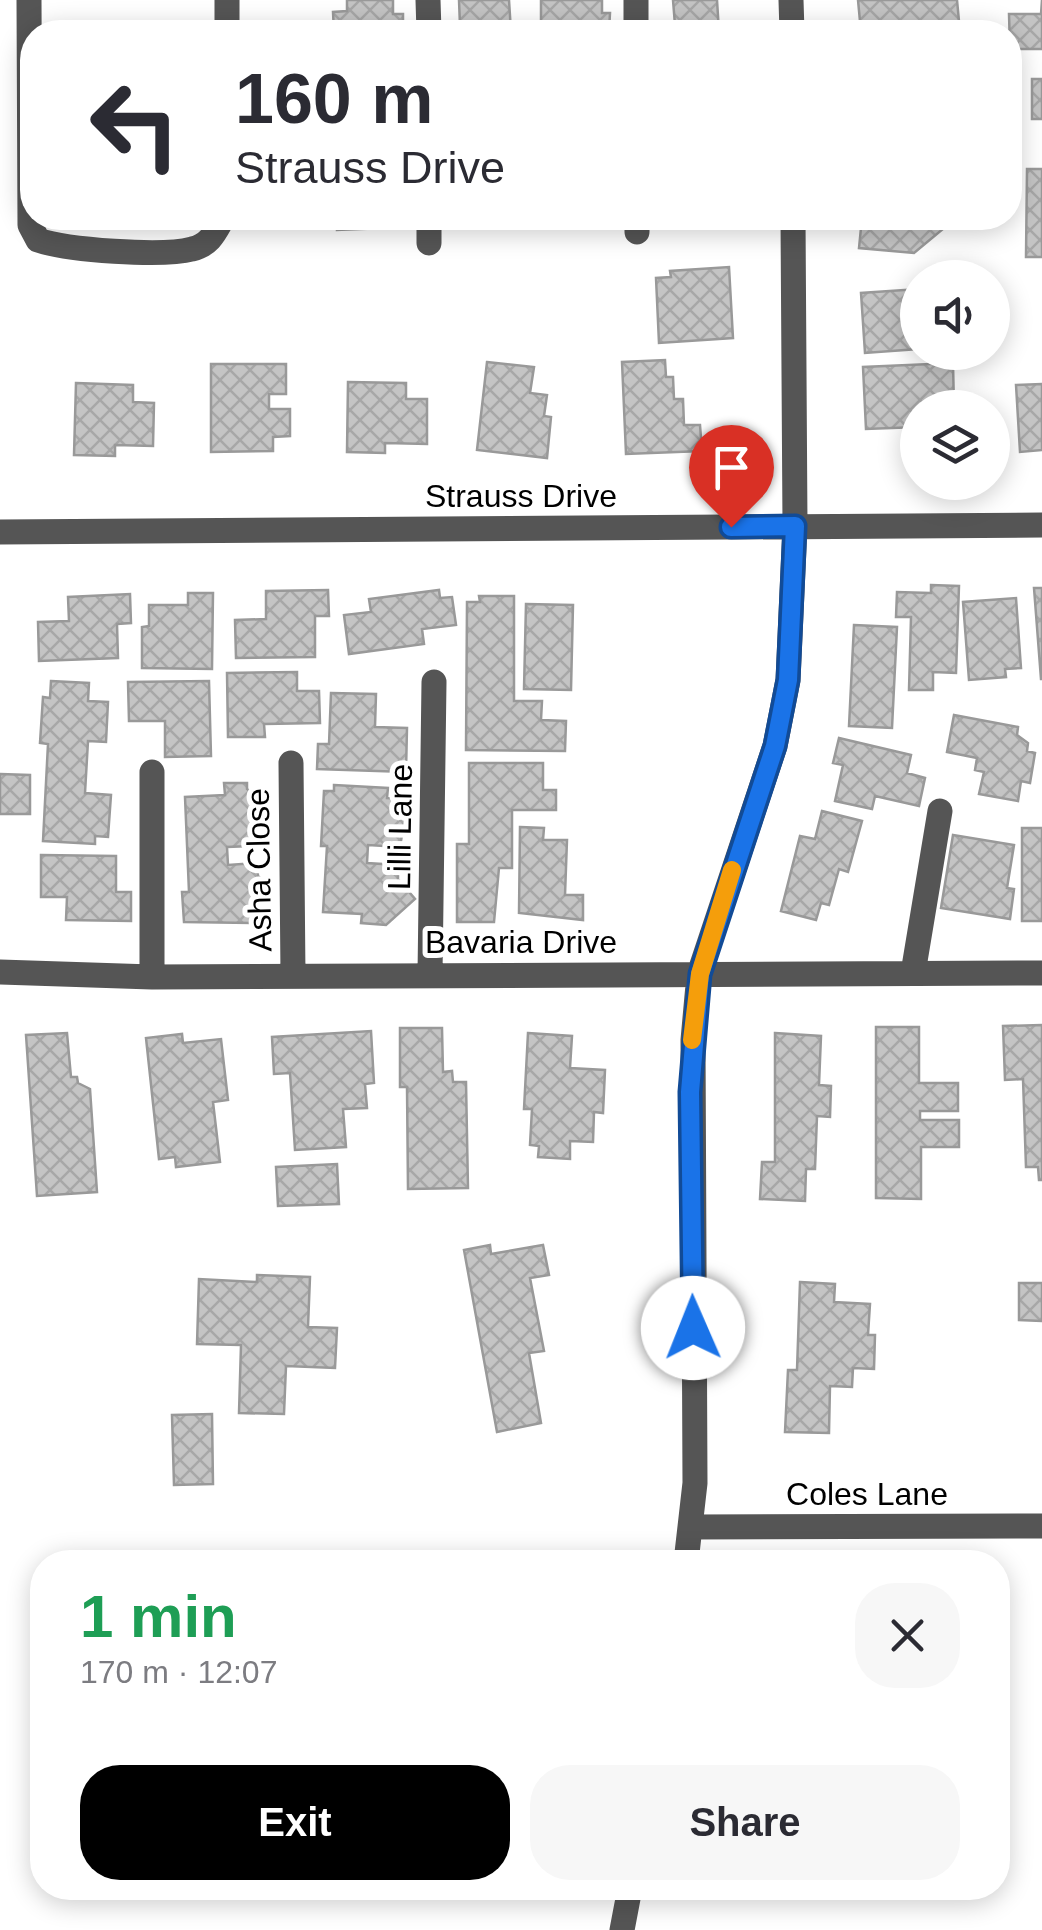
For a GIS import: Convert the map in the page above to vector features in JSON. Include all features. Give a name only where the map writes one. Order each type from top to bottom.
[{"type":"street","points":[[33,230],[38,240],[63,249],[192,250],[212,238],[216,230]]},
{"type":"street","points":[[688,1550],[692,1527],[690,1092],[700,974],[775,746],[788,680],[795,526],[793,230]]},
{"type":"street","name":"Strauss Drive","points":[[0,532],[1042,525]]},
{"type":"street","name":"Lilli Lane","points":[[430,974],[434,682]]},
{"type":"street","name":"Asha Close","points":[[291,763],[293,976]]},
{"type":"street","points":[[152,772],[152,977]]},
{"type":"street","points":[[913,973],[940,811]]},
{"type":"street","name":"Bavaria Drive","points":[[0,972],[152,977],[1042,973]]},
{"type":"street","name":"Coles Lane","points":[[692,1527],[1042,1526]]},
{"type":"street","points":[[622,1930],[628,1900]]},
{"type":"building","points":[[347,0],[393,0],[393,14],[403,14],[403,20],[333,20],[333,12],[347,11]]},
{"type":"building","points":[[459,0],[509,0],[510,20],[460,20]]},
{"type":"building","points":[[541,0],[602,0],[602,13],[610,13],[610,20],[541,20]]},
{"type":"building","points":[[673,0],[717,0],[718,20],[675,20]]},
{"type":"building","points":[[858,0],[957,0],[959,20],[860,20]]},
{"type":"building","points":[[1042,0],[1042,49],[1022,49],[1022,20],[1009,20],[1009,14],[1041,14]]},
{"type":"building","points":[[1032,79],[1042,79],[1042,119],[1032,119]]},
{"type":"building","points":[[1027,169],[1042,169],[1042,257],[1026,257]]},
{"type":"building","points":[[861,230],[942,230],[914,253],[859,248]]},
{"type":"building","points":[[729,267],[733,338],[659,343],[656,278],[671,277],[670,271]]},
{"type":"building","points":[[900,290],[900,350],[865,353],[861,293]]},
{"type":"building","points":[[665,360],[666,377],[673,377],[674,399],[683,399],[684,425],[700,425],[702,451],[626,454],[622,362]]},
{"type":"building","points":[[487,362],[534,367],[530,393],[547,395],[544,416],[551,417],[547,458],[477,450]]},
{"type":"building","points":[[211,364],[286,364],[286,394],[269,394],[269,409],[290,409],[290,436],[273,437],[273,451],[211,452]]},
{"type":"building","points":[[863,367],[953,370],[954,390],[900,390],[900,428],[866,429]]},
{"type":"building","points":[[348,382],[406,383],[406,399],[427,399],[427,444],[385,443],[385,453],[347,452]]},
{"type":"building","points":[[76,383],[133,385],[133,402],[154,403],[153,446],[115,445],[115,456],[74,455]]},
{"type":"building","points":[[1042,384],[1042,450],[1020,452],[1016,385]]},
{"type":"building","points":[[931,585],[959,586],[956,673],[933,672],[933,690],[909,690],[911,617],[896,617],[897,592],[931,593]]},
{"type":"building","points":[[1034,588],[1042,588],[1042,679],[1041,679]]},
{"type":"building","points":[[328,590],[329,616],[315,616],[315,657],[236,658],[235,620],[266,619],[266,591]]},
{"type":"building","points":[[439,590],[440,598],[452,597],[456,625],[422,629],[424,644],[349,654],[344,615],[371,612],[369,599]]},
{"type":"building","points":[[188,593],[213,593],[212,669],[142,668],[142,627],[149,626],[149,605],[188,605]]},
{"type":"building","points":[[130,594],[131,623],[117,624],[118,658],[39,661],[38,622],[69,621],[68,597]]},
{"type":"building","points":[[479,596],[514,596],[514,701],[542,701],[541,720],[566,721],[565,751],[466,750],[467,602],[480,602]]},
{"type":"building","points":[[1016,598],[1021,668],[1005,669],[1006,677],[969,680],[963,602]]},
{"type":"building","points":[[526,604],[573,605],[571,690],[524,689]]},
{"type":"building","points":[[854,625],[897,627],[892,728],[849,726]]},
{"type":"building","points":[[297,672],[297,691],[319,691],[320,723],[264,724],[265,737],[228,737],[227,673]]},
{"type":"building","points":[[51,681],[89,683],[88,701],[108,702],[106,742],[88,741],[85,793],[111,795],[108,837],[95,836],[95,844],[43,841],[48,744],[40,743],[43,697],[50,698]]},
{"type":"building","points":[[209,681],[211,756],[165,757],[165,721],[129,721],[128,682]]},
{"type":"building","points":[[331,693],[376,694],[375,727],[407,728],[406,772],[317,769],[318,744],[329,744]]},
{"type":"building","points":[[954,715],[1018,727],[1017,735],[1028,743],[1027,751],[1035,753],[1030,783],[1021,781],[1018,801],[979,794],[984,772],[975,770],[977,758],[947,752]]},
{"type":"building","points":[[839,738],[911,755],[907,773],[925,778],[919,806],[875,796],[872,809],[835,801],[843,765],[833,763]]},
{"type":"building","points":[[469,763],[543,763],[543,790],[556,790],[556,810],[512,810],[512,868],[499,868],[494,922],[457,922],[457,844],[469,844]]},
{"type":"building","points":[[0,774],[30,775],[30,814],[0,814]]},
{"type":"building","points":[[224,783],[247,783],[247,789],[261,801],[268,801],[269,826],[251,846],[227,847],[228,865],[257,863],[258,876],[270,888],[272,911],[251,912],[251,923],[184,922],[182,892],[189,892],[185,797],[225,795]]},
{"type":"building","points":[[334,785],[388,788],[387,798],[408,799],[400,847],[368,845],[367,863],[398,865],[398,879],[415,899],[386,925],[361,923],[362,914],[323,912],[327,846],[321,846],[324,791],[334,791]]},
{"type":"building","points":[[822,811],[862,821],[848,872],[839,869],[829,905],[821,903],[816,920],[781,911],[800,836],[815,839]]},
{"type":"building","points":[[520,827],[544,828],[543,840],[567,840],[565,895],[583,895],[583,920],[519,913]]},
{"type":"building","points":[[1022,828],[1042,828],[1042,921],[1022,921]]},
{"type":"building","points":[[953,835],[1014,845],[1007,888],[1014,889],[1010,919],[941,908]]},
{"type":"building","points":[[41,855],[116,856],[116,892],[131,892],[131,921],[66,920],[67,897],[41,897]]},
{"type":"building","points":[[1042,1025],[1039,1180],[1038,1167],[1026,1167],[1023,1079],[1005,1080],[1003,1026]]},
{"type":"building","points":[[876,1027],[919,1027],[919,1083],[958,1083],[958,1111],[920,1111],[920,1120],[959,1120],[959,1147],[921,1147],[921,1199],[876,1198]]},
{"type":"building","points":[[400,1028],[442,1028],[443,1072],[452,1071],[453,1082],[466,1082],[468,1188],[408,1189],[407,1087],[400,1087]]},
{"type":"building","points":[[371,1031],[374,1083],[365,1084],[367,1108],[343,1109],[346,1147],[295,1150],[290,1073],[274,1074],[272,1037]]},
{"type":"building","points":[[67,1033],[71,1077],[77,1077],[78,1083],[90,1089],[97,1192],[37,1196],[26,1035]]},
{"type":"building","points":[[528,1033],[572,1036],[570,1068],[605,1070],[603,1113],[594,1112],[593,1142],[570,1141],[570,1159],[538,1157],[539,1146],[530,1145],[532,1109],[524,1109]]},
{"type":"building","points":[[775,1033],[821,1036],[819,1085],[831,1086],[830,1117],[817,1116],[815,1169],[806,1169],[805,1201],[760,1199],[762,1162],[775,1162]]},
{"type":"building","points":[[182,1034],[183,1043],[221,1039],[228,1100],[213,1102],[220,1162],[176,1167],[175,1157],[159,1159],[146,1038]]},
{"type":"building","points":[[337,1164],[339,1204],[278,1206],[276,1167]]},
{"type":"building","points":[[490,1245],[491,1254],[543,1245],[549,1275],[530,1278],[544,1351],[529,1353],[541,1423],[497,1432],[464,1250]]},
{"type":"building","points":[[257,1275],[310,1277],[308,1327],[337,1328],[335,1368],[286,1366],[284,1414],[239,1413],[241,1345],[197,1344],[199,1279],[257,1282]]},
{"type":"building","points":[[800,1282],[835,1284],[834,1302],[870,1304],[868,1335],[875,1335],[874,1369],[853,1368],[852,1387],[830,1386],[829,1433],[785,1432],[788,1370],[797,1370]]},
{"type":"building","points":[[1019,1283],[1042,1283],[1042,1321],[1019,1320]]},
{"type":"building","points":[[212,1414],[213,1484],[174,1485],[172,1415]]},
{"type":"slow traffic","points":[[692,1040],[700,974],[732,870]]},
{"type":"route","points":[[693,1328],[690,1092],[700,974],[714,921],[775,746],[788,680],[794,598],[795,526],[731,527]]}]
